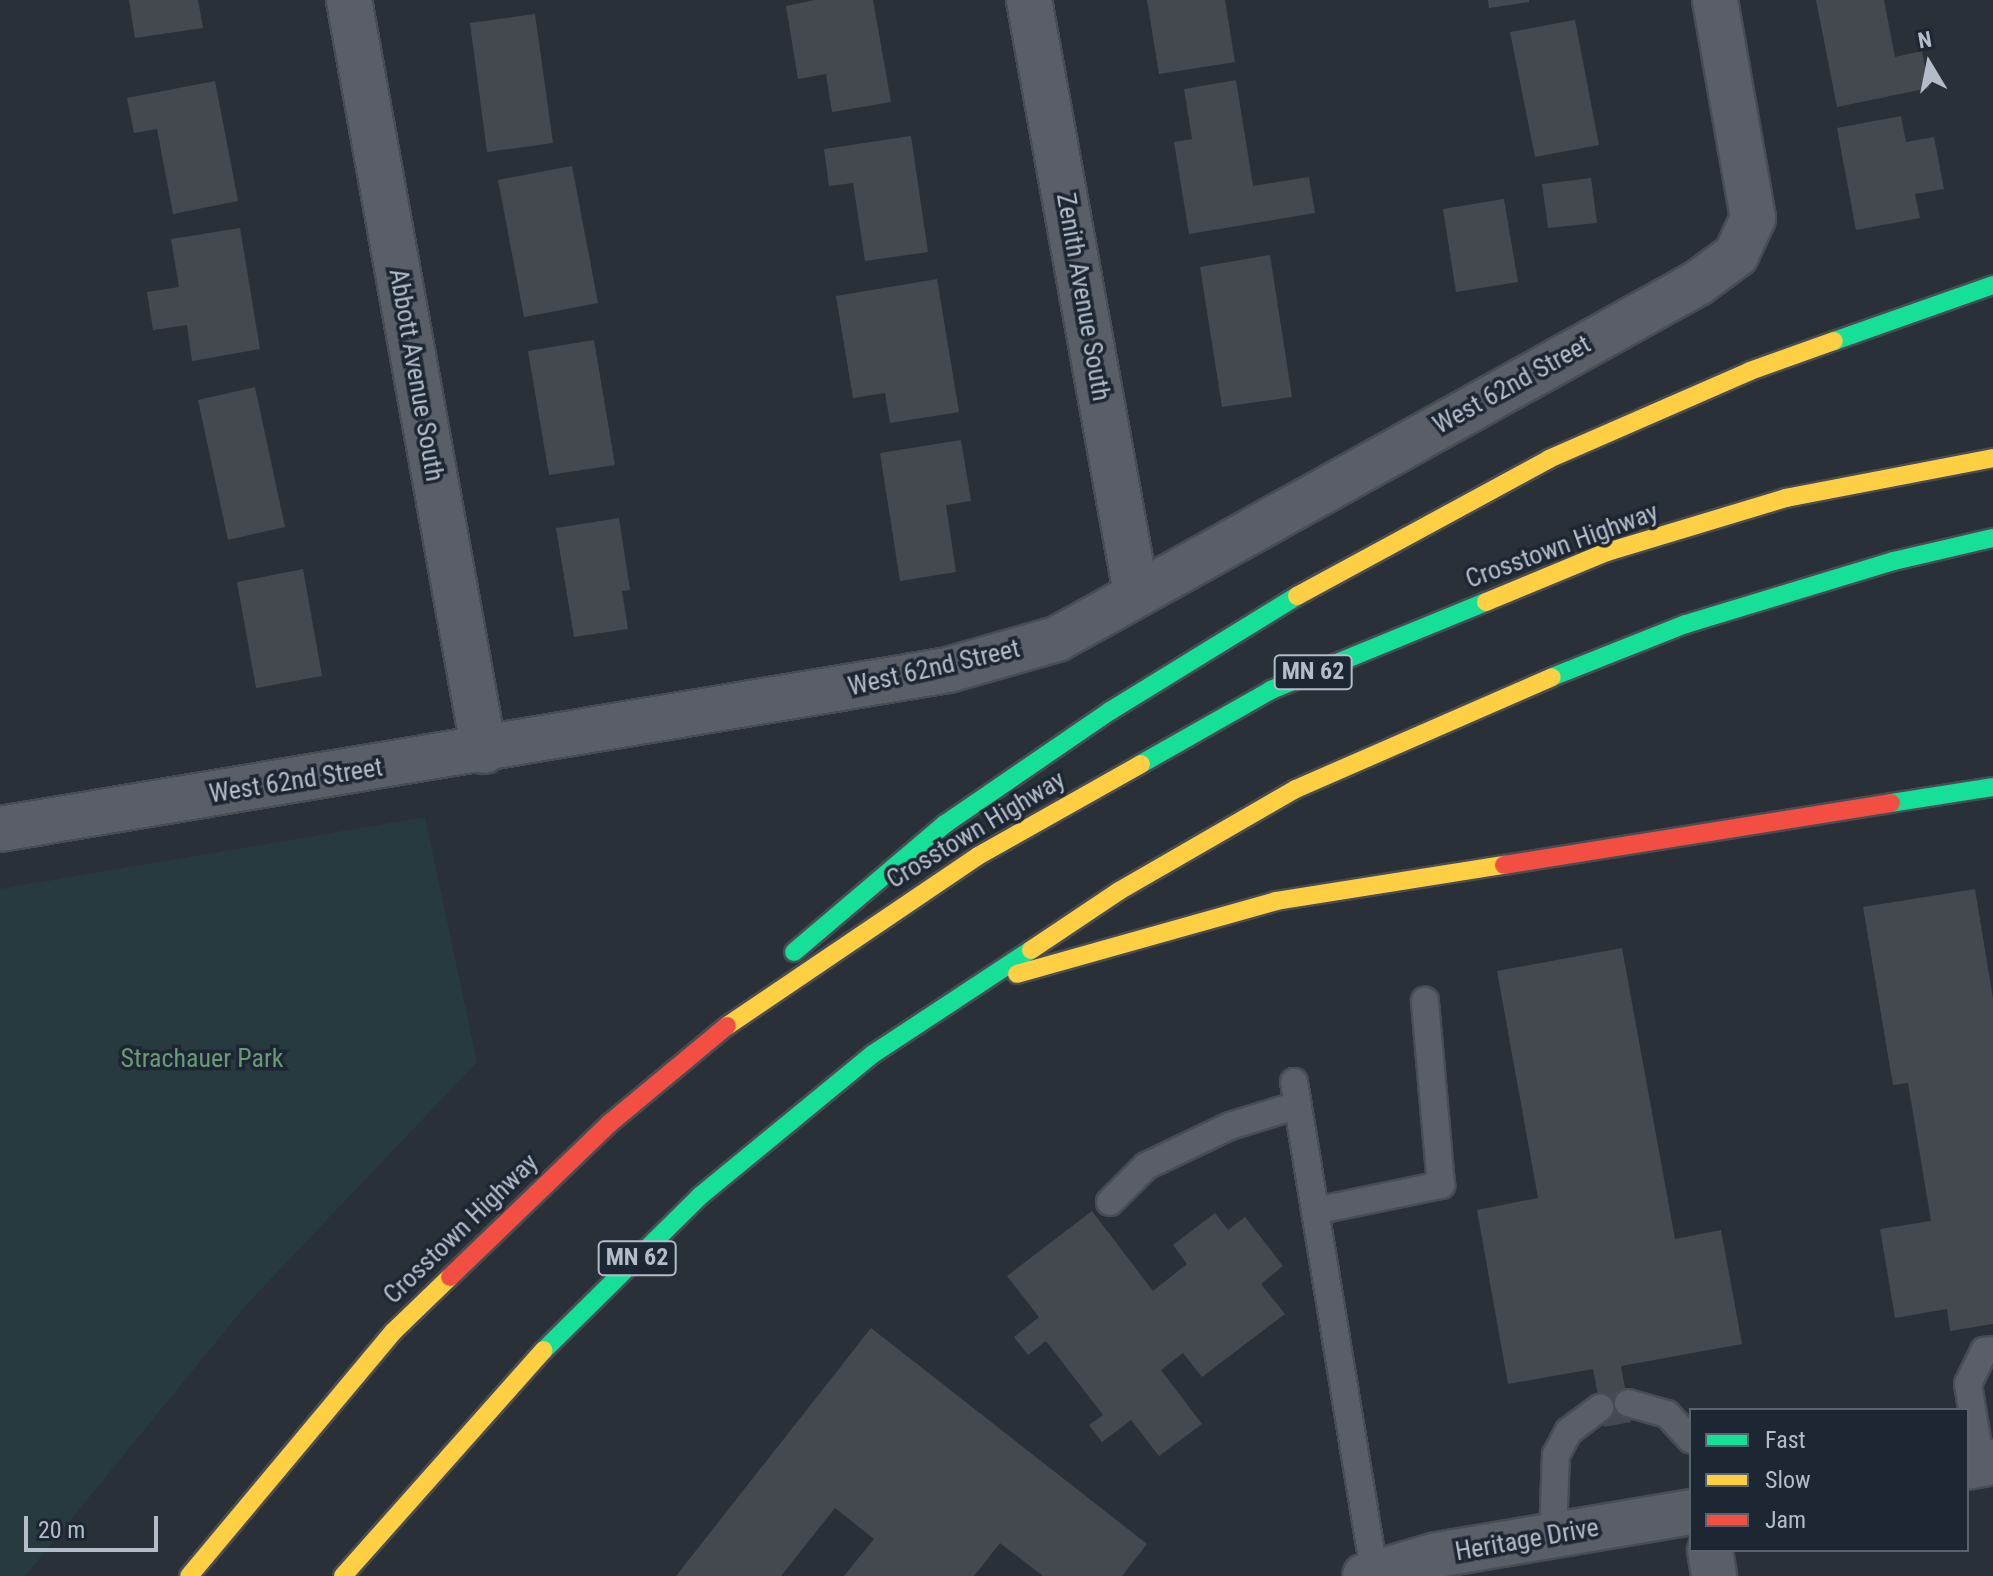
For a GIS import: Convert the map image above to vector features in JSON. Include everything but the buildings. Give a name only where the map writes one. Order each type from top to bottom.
[{"type":"highway","points":[[702,1043],[824,922],[945,824],[1110,711],[1318,583],[1564,452],[1750,371],[1993,285]]},
{"type":"highway","name":"Crosstown Highway","points":[[189,1576],[393,1332],[598,1134],[702,1043],[978,856],[1271,690],[1607,552],[1786,498],[1993,458]]},
{"type":"highway","name":"MN 62","points":[[343,1576],[512,1382],[700,1196],[873,1054],[1119,891],[1296,789],[1447,719],[1686,624],[1894,561],[1993,538]]},
{"type":"highway","points":[[972,987],[1276,901],[1993,787]]},
{"type":"street","name":"Abbott Avenue South","points":[[349,0],[484,751]]},
{"type":"street","name":"Zenith Avenue South","points":[[1029,0],[1136,593]]},
{"type":"street","name":"West 62nd Street","points":[[0,829],[484,751],[948,670],[1057,639],[1698,283],[1736,255],[1753,218],[1715,0]]},
{"type":"street","name":"Heritage Drive","points":[[1370,1574],[1437,1555],[1689,1512]]},
{"type":"street","points":[[1710,1552],[1714,1576]]},
{"type":"lane","points":[[1315,1211],[1441,1185],[1425,1001]]},
{"type":"lane","points":[[1110,1202],[1146,1166],[1296,1093],[1370,1574]]},
{"type":"lane","points":[[1980,1464],[1968,1384],[1984,1351],[1993,1350]]},
{"type":"lane","points":[[1628,1403],[1667,1414],[1689,1438]]},
{"type":"lane","points":[[1553,1535],[1556,1455],[1569,1431],[1600,1408]]},
{"type":"green space","name":"Strachauer Park","points":[[425,817],[477,1062],[246,1305],[25,1576],[0,1576],[0,889]]},
{"type":"traffic: fast","points":[[1834,341],[1993,285]]},
{"type":"traffic: fast","points":[[1552,677],[1686,624],[1894,561],[1993,538]]},
{"type":"traffic: fast","points":[[794,952],[945,824],[1110,711],[1297,596]]},
{"type":"traffic: fast","points":[[1141,764],[1271,690],[1486,602]]},
{"type":"traffic: fast","points":[[1891,803],[1993,787]]},
{"type":"traffic: fast","points":[[544,1350],[700,1196],[873,1054],[1031,950]]},
{"type":"traffic: slow","points":[[1297,596],[1549,459],[1750,371],[1834,341]]},
{"type":"traffic: slow","points":[[1486,602],[1607,552],[1786,498],[1993,458]]},
{"type":"traffic: slow","points":[[1031,950],[1119,891],[1296,789],[1552,677]]},
{"type":"traffic: slow","points":[[727,1026],[978,856],[1141,764]]},
{"type":"traffic: slow","points":[[1017,974],[1276,901],[1504,865]]},
{"type":"traffic: slow","points":[[189,1576],[393,1332],[450,1277]]},
{"type":"traffic: slow","points":[[343,1576],[544,1350]]},
{"type":"traffic: jam","points":[[1504,865],[1891,803]]},
{"type":"traffic: jam","points":[[450,1277],[610,1123],[727,1026]]}]
